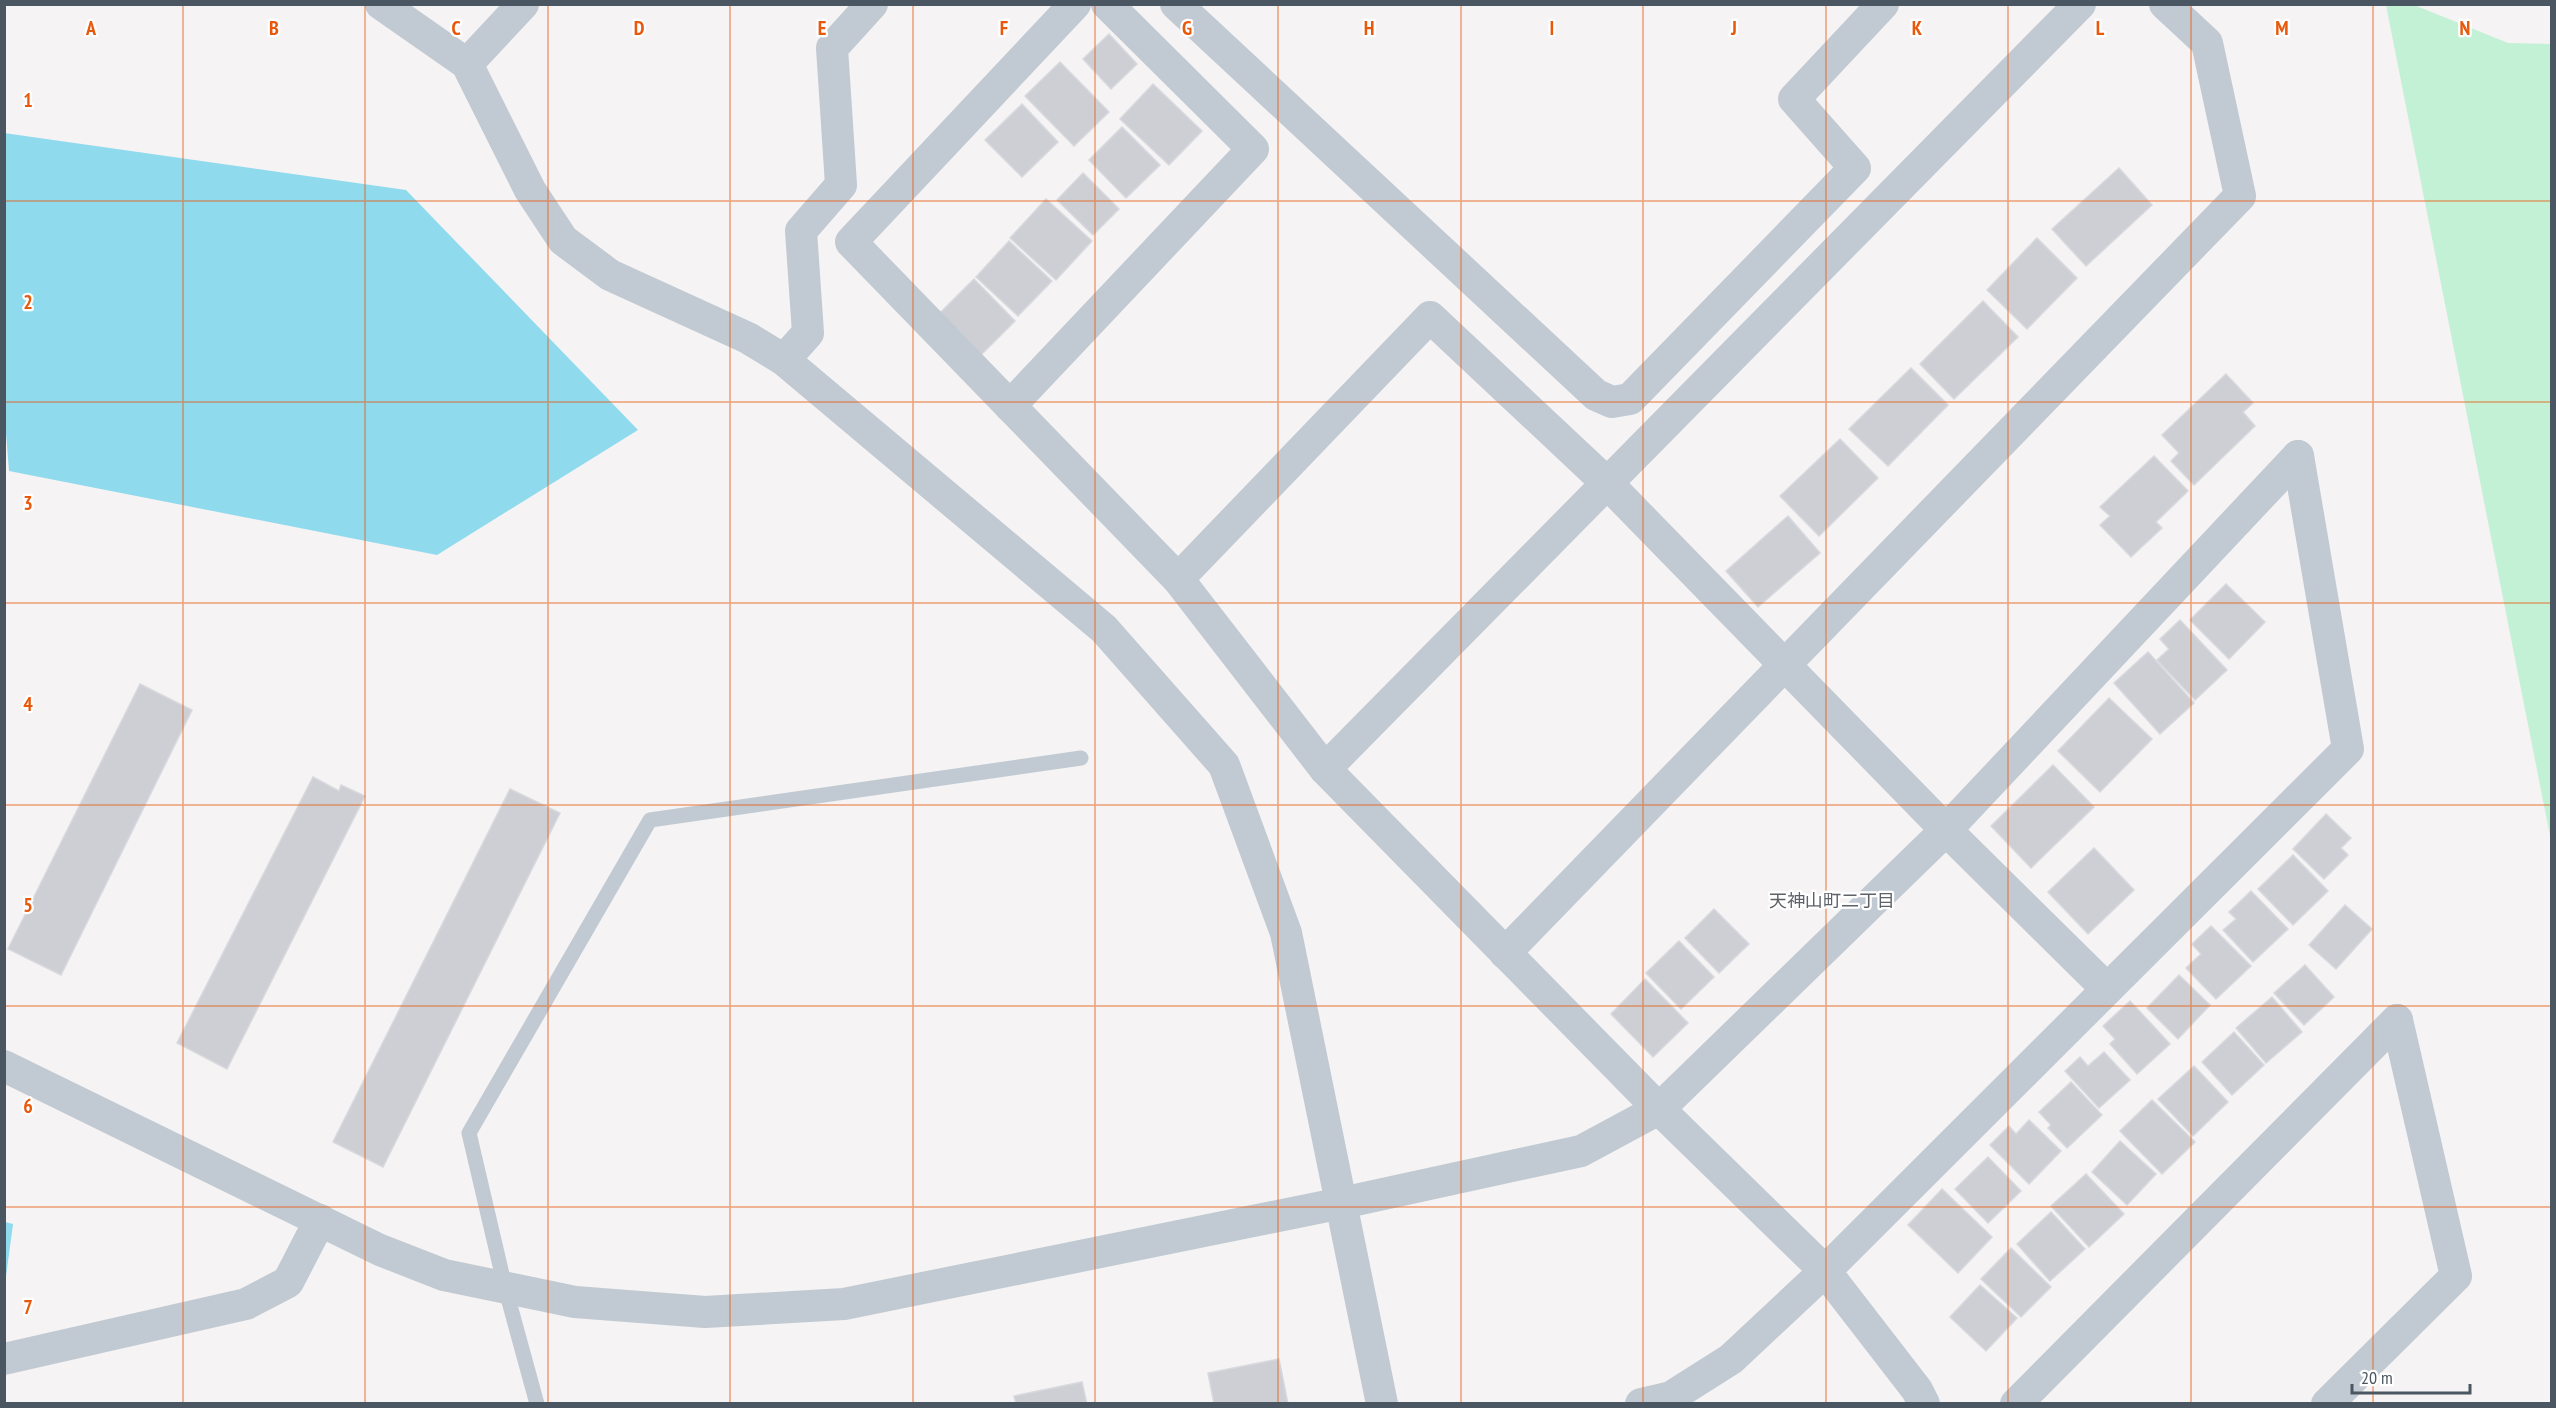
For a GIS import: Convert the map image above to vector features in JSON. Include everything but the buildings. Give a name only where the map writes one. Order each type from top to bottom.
[{"type":"street","points":[[381,4],[467,64],[530,190],[563,240],[610,275],[748,338],[784,360],[1104,629],[1224,765],[1286,933],[1382,1404]]},
{"type":"street","points":[[467,64],[524,4]]},
{"type":"street","points":[[784,360],[808,333],[801,231],[841,185],[832,48],[872,4]]},
{"type":"street","points":[[1076,4],[851,242],[1178,579],[1324,769],[1659,1109],[1825,1271],[1917,1390],[1924,1404]]},
{"type":"street","points":[[1010,406],[1253,149],[1107,4]]},
{"type":"street","points":[[1176,4],[1596,395],[1612,402],[1630,399],[1855,168],[1794,99],[1882,4]]},
{"type":"street","points":[[1324,769],[2080,4]]},
{"type":"street","points":[[1505,953],[1784,663],[2240,196],[2207,44],[2165,4]]},
{"type":"street","points":[[1178,579],[1430,316],[1607,483],[1946,830],[2107,989]]},
{"type":"street","points":[[4,1066],[380,1250],[444,1275],[575,1302],[705,1312],[844,1304],[1342,1203],[1581,1151],[1659,1109],[1946,830],[2298,456],[2348,749],[1825,1271],[1731,1359],[1671,1397],[1641,1404]]},
{"type":"street","points":[[2016,1404],[2397,1020],[2456,1276],[2326,1404]]},
{"type":"street","points":[[4,1359],[246,1304],[288,1282],[320,1220]]},
{"type":"lane","points":[[537,1404],[505,1287],[469,1133],[650,820],[1081,758]]},
{"type":"green space","points":[[2386,5],[2414,5],[2508,43],[2551,44],[2551,841]]},
{"type":"water","points":[[4,133],[406,190],[638,430],[437,555],[9,471],[4,408]]},
{"type":"water","points":[[4,1222],[13,1224],[5,1284]]},
{"type":"district","name":"天神山町二丁目","points":[[1832,900]]}]
